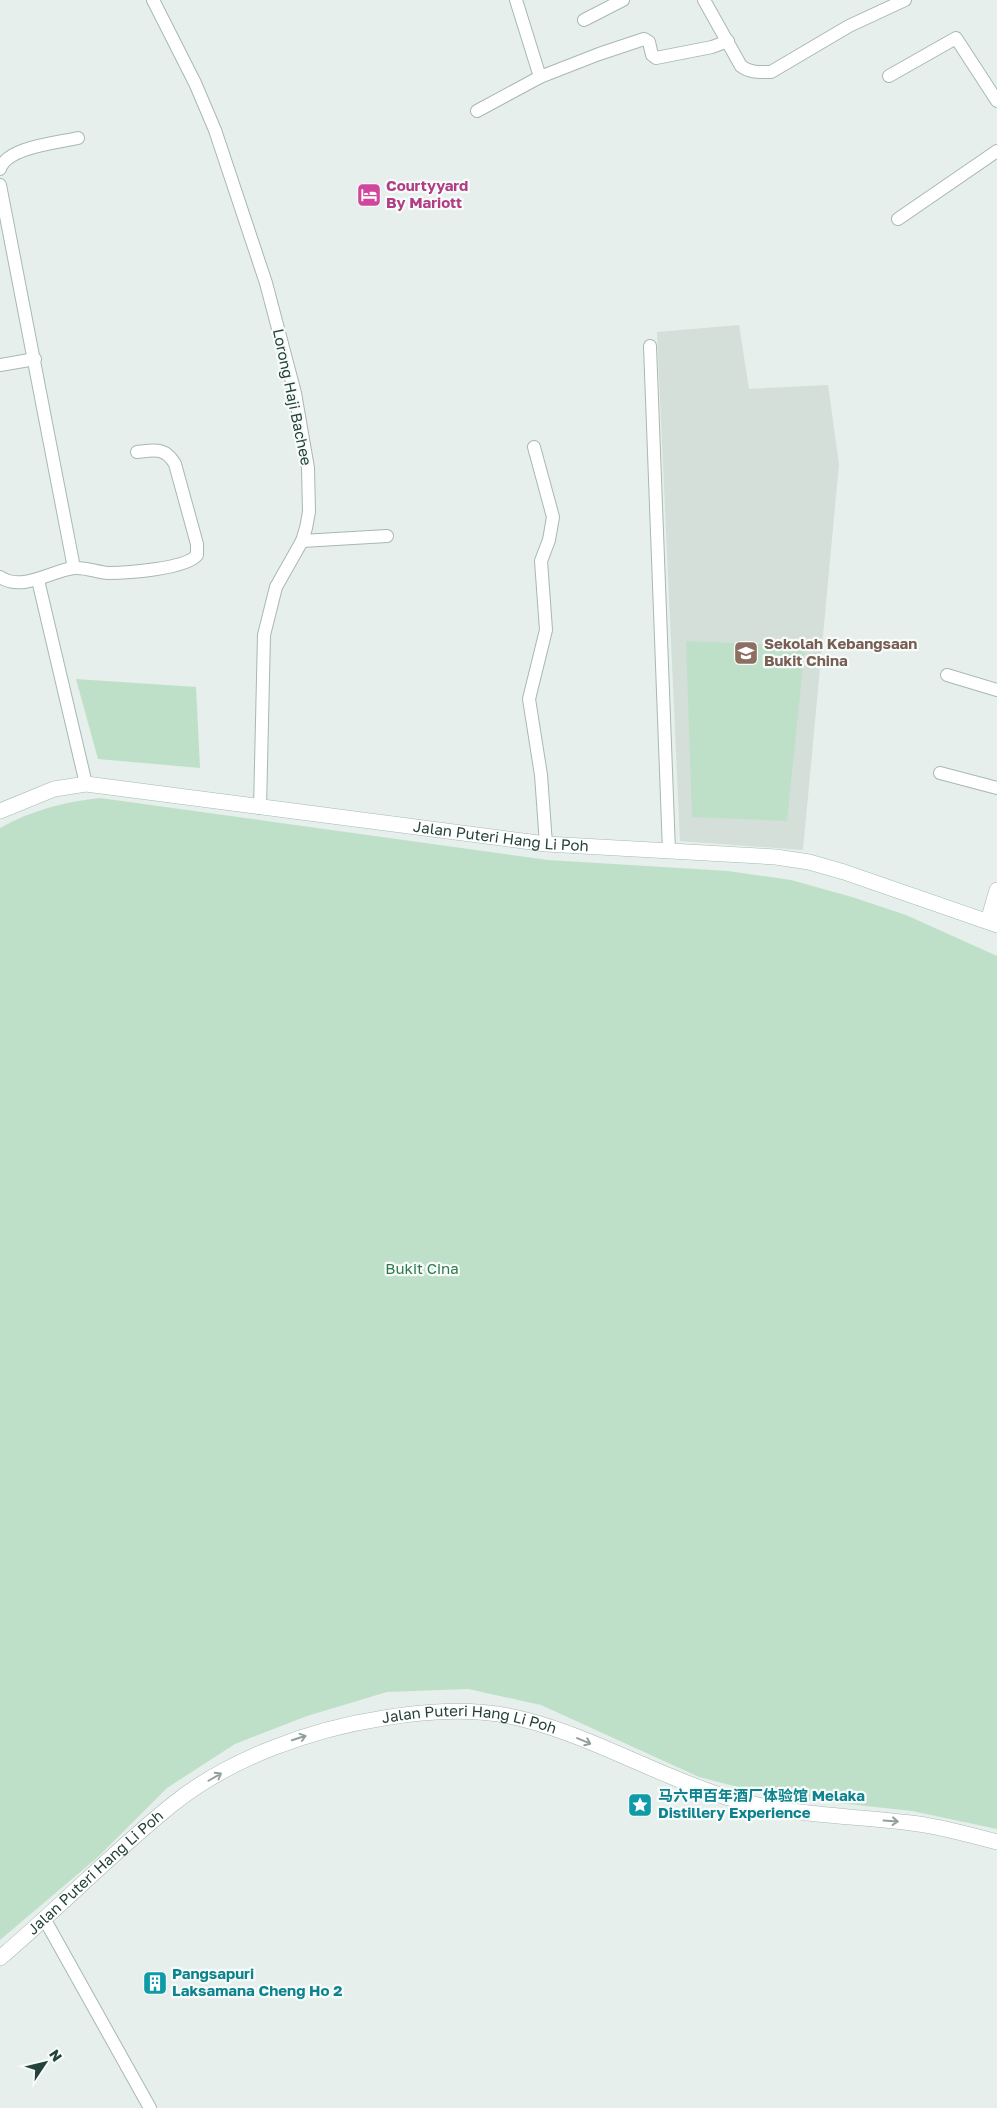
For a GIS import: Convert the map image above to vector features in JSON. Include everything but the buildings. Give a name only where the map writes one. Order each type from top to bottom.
[{"type":"street","name":"Lorong Haji Bachee","points":[[152,0],[194,83],[215,130],[266,283],[295,393],[308,468],[310,512],[302,541],[276,587],[264,635],[260,808]]},
{"type":"street","points":[[516,0],[540,77]]},
{"type":"street","points":[[584,20],[624,0]]},
{"type":"street","points":[[704,0],[741,66],[748,72],[771,72],[849,26],[905,0]]},
{"type":"street","points":[[889,76],[956,38],[997,101]]},
{"type":"street","points":[[477,111],[540,77],[644,39],[649,42],[655,58],[712,47],[728,41]]},
{"type":"street","points":[[0,169],[3,161],[16,153],[78,138]]},
{"type":"street","points":[[898,219],[997,151]]},
{"type":"street","points":[[0,185],[36,360],[74,568]]},
{"type":"street","points":[[650,346],[669,851]]},
{"type":"street","points":[[0,365],[36,360]]},
{"type":"street","points":[[534,447],[553,518],[549,540],[541,561],[546,630],[529,699],[541,775],[546,844]]},
{"type":"street","points":[[0,577],[8,582],[38,580],[74,568],[108,573],[162,568],[193,560],[197,555],[197,544],[175,464],[169,454],[160,449],[137,452]]},
{"type":"street","points":[[302,541],[387,536]]},
{"type":"street","points":[[38,580],[86,784]]},
{"type":"street","points":[[948,675],[997,690]]},
{"type":"street","points":[[940,773],[997,788]]},
{"type":"street","name":"Jalan Puteri Hang Li Poh","points":[[0,811],[54,789],[86,784],[546,844],[776,857],[809,862],[992,923]]},
{"type":"street","points":[[992,923],[997,890]]},
{"type":"street","name":"Jalan Puteri Hang Li Poh","points":[[0,1958],[45,1920],[174,1802],[216,1776],[276,1746],[322,1731],[346,1724],[416,1713],[488,1711],[526,1720],[562,1732],[686,1784],[768,1808],[815,1815],[913,1823],[997,1842]]},
{"type":"street","points":[[45,1920],[150,2108]]},
{"type":"shaded area","name":"Sekolah Kebangsaan Bukit China","points":[[739,325],[749,389],[828,385],[839,464],[803,850],[680,841],[657,332]]},
{"type":"green space","points":[[686,641],[805,646],[787,821],[692,817]]},
{"type":"green space","points":[[76,679],[196,687],[200,768],[98,759]]},
{"type":"green space","name":"Bukit Cina","points":[[100,798],[548,860],[728,871],[791,880],[906,915],[997,956],[997,1829],[912,1811],[773,1796],[699,1777],[541,1705],[468,1689],[387,1692],[307,1716],[235,1744],[167,1788],[98,1857],[0,1940],[0,828],[24,816],[49,808]]},
{"type":"place","name":"Courtyyard By Mariott","points":[[369,195]]},
{"type":"place","name":"Sekolah Kebangsaan Bukit China","points":[[746,653]]},
{"type":"place","name":"马六甲百年酒厂体验馆 Melaka Distillery Experience","points":[[640,1805]]},
{"type":"place","name":"Pangsapuri Laksamana Cheng Ho 2","points":[[155,1983]]}]
